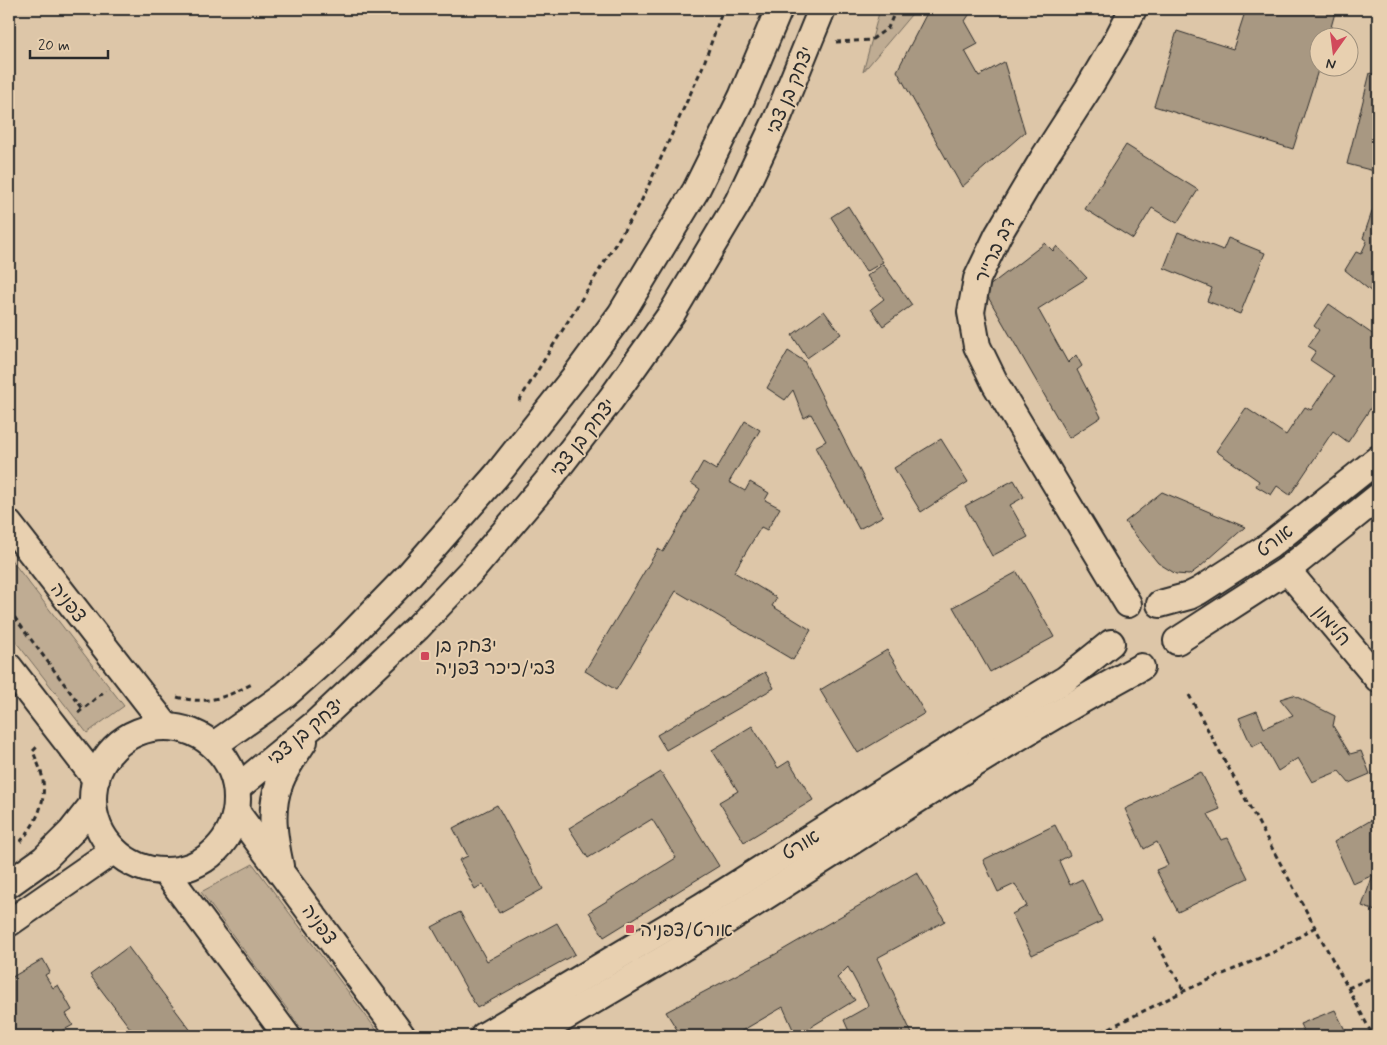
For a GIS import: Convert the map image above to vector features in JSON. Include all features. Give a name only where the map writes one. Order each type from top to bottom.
[{"type":"street","points":[[214,745],[285,695],[348,638],[408,576],[490,483],[576,375],[621,314],[696,190],[742,97],[779,9]]},
{"type":"street","name":"יצחק בן צבי","points":[[237,800],[418,627],[473,569],[552,475],[611,399],[672,313],[738,202],[778,117],[822,9]]},
{"type":"street","name":"דב ברייר","points":[[1128,604],[996,385],[977,346],[971,312],[977,279],[998,235],[1043,159],[1088,89],[1133,9]]},
{"type":"street","name":"אורט","points":[[1160,604],[1189,596],[1199,591],[1269,546],[1378,459]]},
{"type":"street","name":"אורט","points":[[1177,641],[1287,570],[1378,497]]},
{"type":"street","name":"צפניה","points":[[9,524],[166,726]]},
{"type":"street","name":"הלימון","points":[[1287,570],[1378,680]]},
{"type":"street","points":[[1144,600],[1160,604],[1169,611],[1178,633],[1177,641],[1169,656],[1153,666],[1141,667],[1131,665],[1122,660],[1115,653],[1111,643],[1110,628],[1116,614],[1128,604],[1144,600]]},
{"type":"street","name":"אורט","points":[[484,1036],[701,907],[1066,678],[1111,643]]},
{"type":"street","points":[[9,667],[58,730],[94,791],[96,821],[103,837],[114,850],[129,862],[146,869],[165,872],[190,867],[211,855],[228,836],[237,800],[230,764],[214,745],[200,735],[183,729],[166,726],[143,730],[122,741],[106,757],[94,791],[71,832],[44,860],[9,884]]},
{"type":"street","name":"אורט","points":[[533,1036],[714,929],[989,754],[1141,667]]},
{"type":"street","points":[[281,872],[274,836],[274,801],[280,780],[316,723]]},
{"type":"street","name":"צפניה","points":[[237,800],[281,872],[405,1034]]},
{"type":"street","points":[[9,923],[114,850]]},
{"type":"street","points":[[165,872],[287,1036]]},
{"type":"path","points":[[518,404],[640,204],[703,66],[723,9]]},
{"type":"path","points":[[832,42],[871,40],[888,28],[896,9]]},
{"type":"path","points":[[9,610],[83,709]]},
{"type":"path","points":[[17,845],[29,832],[38,816],[43,797],[43,780],[33,751],[126,674]]},
{"type":"path","points":[[175,697],[209,701],[230,695],[255,682]]},
{"type":"path","points":[[1189,696],[1373,1036]]},
{"type":"path","points":[[1093,1036],[1184,991],[1276,951],[1315,927]]},
{"type":"path","points":[[1154,938],[1184,991]]},
{"type":"path","points":[[1348,988],[1378,975]]},
{"type":"shaded area","points":[[880,9],[916,9],[863,72]]},
{"type":"shaded area","points":[[9,557],[124,706],[87,733],[9,633]]},
{"type":"shaded area","points":[[253,864],[381,1036],[307,1036],[201,892]]},
{"type":"building","points":[[929,9],[973,9],[965,21],[978,44],[965,51],[979,76],[1004,62],[1025,132],[962,187],[897,71]]},
{"type":"building","points":[[1246,9],[1336,9],[1331,28],[1310,28],[1310,78],[1316,78],[1293,149],[1154,106],[1177,31],[1233,49]]},
{"type":"building","points":[[1370,73],[1378,76],[1378,172],[1347,164]]},
{"type":"building","points":[[1126,145],[1198,190],[1177,223],[1152,208],[1133,239],[1085,209]]},
{"type":"building","points":[[848,206],[883,262],[866,272],[831,217]]},
{"type":"building","points":[[1373,209],[1378,210],[1378,297],[1345,270],[1356,252],[1361,254],[1367,241],[1363,238]]},
{"type":"building","points":[[1178,232],[1223,250],[1228,238],[1265,253],[1240,314],[1207,301],[1212,288],[1164,268]]},
{"type":"building","points":[[1045,243],[1053,251],[1057,246],[1087,278],[1038,309],[1068,363],[1076,355],[1082,366],[1077,370],[1101,417],[1069,438],[984,290]]},
{"type":"building","points":[[883,264],[912,305],[883,326],[871,309],[884,299],[867,276]]},
{"type":"building","points":[[1329,304],[1378,338],[1378,397],[1348,442],[1333,431],[1290,495],[1277,486],[1271,495],[1256,486],[1259,481],[1216,451],[1246,408],[1286,435],[1305,407],[1311,410],[1334,376],[1310,360],[1316,351],[1308,346],[1319,330],[1314,326]]},
{"type":"building","points":[[824,311],[841,334],[807,358],[792,335]]},
{"type":"building","points":[[788,351],[804,361],[883,516],[859,529],[815,447],[826,441],[811,414],[804,418],[793,390],[785,400],[767,388]]},
{"type":"building","points":[[745,421],[760,430],[729,482],[745,491],[750,482],[769,493],[765,500],[780,508],[767,530],[761,527],[734,572],[777,598],[772,606],[811,630],[793,660],[676,591],[616,690],[585,671],[658,549],[663,552],[700,489],[691,483],[703,462],[716,470]]},
{"type":"building","points":[[941,439],[968,482],[921,512],[894,468]]},
{"type":"building","points":[[1014,480],[1024,497],[1010,505],[1028,537],[992,556],[965,506]]},
{"type":"building","points":[[1162,492],[1245,527],[1189,575],[1176,574],[1158,563],[1125,522]]},
{"type":"building","points":[[1017,572],[1054,637],[990,672],[953,607]]},
{"type":"building","points":[[887,650],[925,713],[858,753],[820,690]]},
{"type":"building","points":[[765,672],[774,688],[666,750],[657,735]]},
{"type":"building","points":[[1293,695],[1335,716],[1333,726],[1350,754],[1361,751],[1370,774],[1349,783],[1339,771],[1312,782],[1298,758],[1278,771],[1262,742],[1252,747],[1239,718],[1257,711],[1264,728],[1293,715],[1280,699]]},
{"type":"building","points":[[752,726],[778,768],[789,761],[813,800],[744,842],[719,802],[738,791],[712,750]]},
{"type":"building","points":[[661,772],[719,866],[604,937],[589,912],[676,858],[652,819],[588,858],[569,828]]},
{"type":"building","points":[[1201,772],[1220,809],[1208,814],[1221,840],[1228,838],[1248,878],[1178,912],[1156,870],[1168,865],[1157,842],[1144,849],[1125,809]]},
{"type":"building","points":[[497,805],[543,889],[499,913],[483,884],[475,889],[459,860],[468,856],[453,828]]},
{"type":"building","points":[[1378,816],[1378,912],[1362,906],[1373,875],[1353,884],[1334,842]]},
{"type":"building","points":[[1055,825],[1070,855],[1059,861],[1070,885],[1082,879],[1102,921],[1032,955],[1012,914],[1027,906],[1015,884],[998,892],[983,860]]},
{"type":"building","points":[[917,872],[945,921],[877,958],[913,1036],[851,1036],[844,1020],[869,1006],[848,967],[837,978],[855,1000],[796,1036],[783,1007],[733,1036],[681,1036],[666,1012],[774,955]]},
{"type":"building","points":[[460,912],[487,961],[557,923],[575,954],[477,1008],[432,927]]},
{"type":"building","points":[[128,947],[195,1036],[136,1036],[90,975]]},
{"type":"building","points":[[43,959],[50,972],[45,975],[53,988],[58,985],[72,1010],[66,1014],[73,1025],[53,1036],[16,1036],[9,1023],[9,1014],[11,1013],[9,1009],[9,979]]},
{"type":"building","points":[[1335,1010],[1348,1036],[1306,1036],[1300,1024]]},
{"type":"place","name":"יצחק בן צבי/כיכר צפניה","points":[[425,656]]},
{"type":"place","name":"אורט/צפניה","points":[[630,929]]}]
